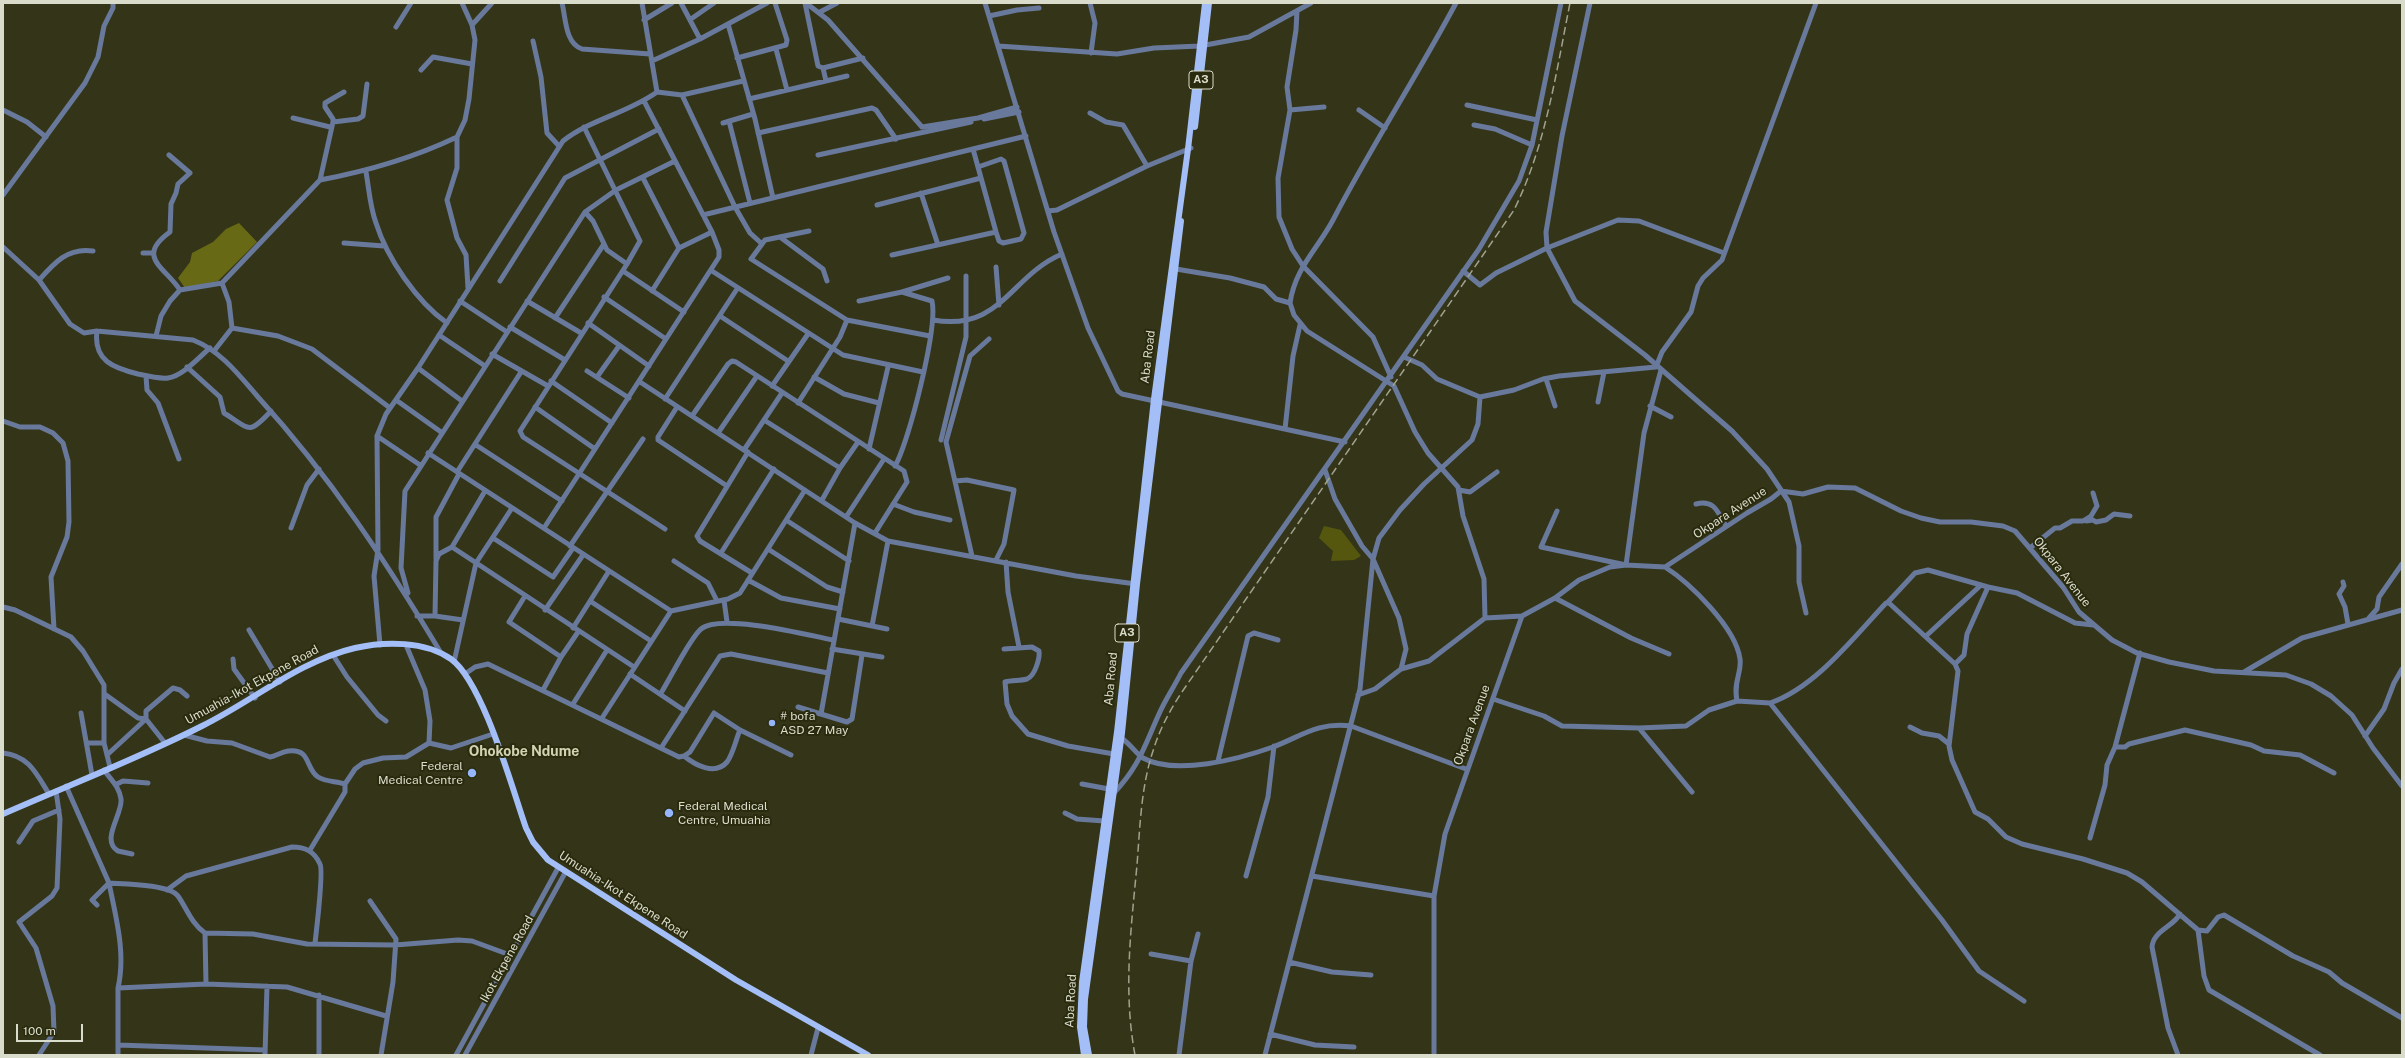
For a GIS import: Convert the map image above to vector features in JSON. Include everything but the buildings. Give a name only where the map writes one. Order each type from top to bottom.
[{"type":"main road","name":"A3","points":[[1203,46],[1205,3]]},
{"type":"main road","name":"A3","points":[[1181,210],[1209,3]]},
{"type":"main road","name":"Aba Road","points":[[1156,400],[1176,269],[1181,210]]},
{"type":"main road","name":"Aba Road","points":[[1084,1055],[1080,1012],[1111,791],[1114,754],[1156,400],[1181,210]]},
{"type":"main road","name":"Aba Road","points":[[1088,1055],[1085,1012],[1090,945],[1104,822],[1121,738],[1135,584]]},
{"type":"main road","name":"Umuahia-Ikot Ekpene Road","points":[[3,814],[184,735],[255,698],[317,660],[356,648],[380,645],[406,645],[427,648],[441,653],[454,662],[465,674],[478,696],[526,828],[540,852],[558,868],[736,980],[818,1028],[868,1055]]},
{"type":"street","points":[[3,195],[85,83],[98,57],[104,26],[113,8],[113,3]]},
{"type":"street","points":[[396,27],[411,3]]},
{"type":"street","points":[[461,3],[472,25],[475,40],[469,99],[465,120],[457,137],[457,168],[447,200],[457,238],[466,255],[468,289]]},
{"type":"street","points":[[472,25],[492,3]]},
{"type":"street","points":[[562,3],[570,39],[575,46],[582,49],[650,54]]},
{"type":"street","points":[[642,3],[657,92]]},
{"type":"street","points":[[644,20],[672,3]]},
{"type":"street","points":[[681,3],[691,19],[700,40]]},
{"type":"street","points":[[691,19],[714,3]]},
{"type":"street","points":[[652,61],[700,40],[767,3]]},
{"type":"street","points":[[737,58],[785,46],[787,40],[775,3]]},
{"type":"street","points":[[806,3],[815,11],[820,12],[863,58],[922,127],[1018,110]]},
{"type":"street","points":[[806,3],[816,63],[823,68],[826,81]]},
{"type":"street","points":[[820,12],[836,3]]},
{"type":"street","points":[[985,3],[1062,255],[1088,328],[1118,391],[1122,394],[1156,400],[1345,442]]},
{"type":"street","points":[[1090,3],[1095,23],[1091,53]]},
{"type":"street","points":[[998,46],[1117,54],[1154,48],[1203,46],[1249,37],[1311,3]]},
{"type":"street","points":[[1389,379],[1300,325],[1294,315],[1290,303],[1293,286],[1303,266],[1332,221],[1456,3]]},
{"type":"street","points":[[1082,784],[1111,791],[1127,779],[1141,758],[1159,713],[1181,673],[1345,442],[1479,249],[1519,181],[1532,145],[1562,3]]},
{"type":"street","points":[[1590,3],[1562,136],[1546,232],[1547,248],[1575,301],[1645,355],[1658,369],[1705,407],[1755,454],[1789,502],[1797,532],[1799,546],[1799,582],[1806,613]]},
{"type":"street","points":[[1626,565],[1644,433],[1662,352],[1691,312],[1698,286],[1722,260],[1816,3]]},
{"type":"street","points":[[989,16],[1017,10],[1039,8]]},
{"type":"street","points":[[1296,11],[1296,30],[1287,87],[1290,110],[1278,178],[1280,217],[1292,249],[1303,266],[1373,337],[1389,379],[1398,392],[1415,432],[1440,468],[1459,490],[1463,516],[1484,579],[1485,618]]},
{"type":"street","points":[[728,24],[758,133],[773,198]]},
{"type":"street","points":[[533,41],[541,77],[547,133],[559,146]]},
{"type":"street","points":[[776,49],[787,90]]},
{"type":"street","points":[[421,70],[433,57],[472,64]]},
{"type":"street","points":[[823,68],[863,58]]},
{"type":"street","points":[[749,99],[847,76]]},
{"type":"street","points":[[380,645],[374,594],[374,576],[378,550],[377,436],[390,408],[418,368],[559,146],[584,127],[644,101],[657,92],[682,95],[743,80]]},
{"type":"street","points":[[293,118],[331,124],[358,119],[363,116],[367,84]]},
{"type":"street","points":[[156,336],[161,316],[170,301],[180,290],[222,283],[320,180],[333,118],[325,107],[325,103],[344,92]]},
{"type":"street","points":[[682,95],[735,207],[750,233],[761,244]]},
{"type":"street","points":[[544,528],[595,448],[640,382],[666,339],[712,271],[720,253],[712,232],[644,101]]},
{"type":"street","points":[[1468,105],[1537,120]]},
{"type":"street","points":[[1290,110],[1324,107]]},
{"type":"street","points":[[758,133],[872,108],[876,110],[896,139]]},
{"type":"street","points":[[3,110],[27,122],[46,137]]},
{"type":"street","points":[[818,156],[1018,110]]},
{"type":"street","points":[[1358,110],[1385,128]]},
{"type":"street","points":[[1090,113],[1106,122],[1123,125],[1147,166]]},
{"type":"street","points":[[723,122],[753,114]]},
{"type":"street","points":[[729,121],[750,204]]},
{"type":"street","points":[[1474,125],[1495,129],[1532,145]]},
{"type":"street","points":[[584,127],[640,241],[623,271],[604,297],[522,427],[521,434],[606,492],[665,529]]},
{"type":"street","points":[[500,281],[565,178],[659,130]]},
{"type":"street","points":[[703,215],[1026,136]]},
{"type":"street","points":[[320,180],[366,172],[457,137]]},
{"type":"street","points":[[1048,211],[1058,210],[1147,166],[1190,148]]},
{"type":"street","points":[[973,149],[996,232],[999,241],[1003,243],[1021,239],[1024,236],[1004,161],[1001,159],[978,167]]},
{"type":"street","points":[[169,155],[190,173],[178,184],[171,204],[170,232],[160,239],[153,253],[154,261],[180,290]]},
{"type":"street","points":[[409,600],[402,568],[403,496],[420,465],[585,212],[616,190],[676,161]]},
{"type":"street","points":[[366,172],[375,222],[384,246],[406,279],[435,315],[447,323]]},
{"type":"street","points":[[643,178],[679,248]]},
{"type":"street","points":[[877,205],[981,178]]},
{"type":"street","points":[[921,193],[938,245]]},
{"type":"street","points":[[585,212],[593,221],[607,250],[627,264]]},
{"type":"street","points":[[1463,271],[1480,285],[1496,273],[1547,248],[1618,220],[1639,221],[1724,252]]},
{"type":"street","points":[[809,231],[765,240],[751,259],[847,320],[930,336]]},
{"type":"street","points":[[652,291],[679,248],[712,232]]},
{"type":"street","points":[[892,255],[996,232]]},
{"type":"street","points":[[780,237],[823,269],[827,282]]},
{"type":"street","points":[[344,243],[384,246]]},
{"type":"street","points":[[555,318],[604,244]]},
{"type":"street","points":[[3,247],[39,280],[70,324],[84,333],[97,332],[193,340],[212,349],[271,411],[319,469],[378,550],[409,600],[417,616],[424,622],[430,636],[441,653]]},
{"type":"street","points":[[39,280],[60,258],[71,252],[93,251]]},
{"type":"street","points":[[143,253],[153,253]]},
{"type":"street","points":[[933,320],[965,322],[999,305],[1044,263],[1062,255]]},
{"type":"street","points":[[996,266],[999,305]]},
{"type":"street","points":[[1176,269],[1230,278],[1264,287],[1276,299],[1290,303]]},
{"type":"street","points":[[623,271],[684,312]]},
{"type":"street","points":[[712,271],[737,289],[832,350],[843,355],[888,366],[923,372]]},
{"type":"street","points":[[941,440],[966,337],[966,276]]},
{"type":"street","points":[[859,301],[902,292],[948,278]]},
{"type":"street","points":[[222,283],[228,298],[232,328]]},
{"type":"street","points":[[665,399],[737,289]]},
{"type":"street","points":[[895,466],[906,443],[923,372],[933,320],[933,306],[930,299],[902,292]]},
{"type":"street","points":[[604,297],[666,339]]},
{"type":"street","points":[[460,301],[565,360]]},
{"type":"street","points":[[527,301],[581,333]]},
{"type":"street","points":[[720,316],[788,361]]},
{"type":"street","points":[[798,402],[832,350],[847,320]]},
{"type":"street","points":[[588,323],[649,366]]},
{"type":"street","points":[[1285,429],[1293,356],[1300,325]]},
{"type":"street","points":[[97,332],[96,343],[100,353],[110,365],[146,376],[168,378],[187,367],[212,349],[232,328]]},
{"type":"street","points":[[232,328],[278,336],[312,349],[390,408]]},
{"type":"street","points":[[772,386],[808,334]]},
{"type":"street","points":[[439,335],[485,366]]},
{"type":"street","points":[[972,556],[946,442],[970,356],[990,339]]},
{"type":"street","points":[[597,378],[619,346]]},
{"type":"street","points":[[492,354],[521,372],[548,386]]},
{"type":"street","points":[[1404,357],[1422,365],[1437,379],[1480,397],[1514,390],[1546,379],[1604,372],[1658,369]]},
{"type":"street","points":[[692,416],[730,361],[736,362],[904,471],[908,479],[875,534]]},
{"type":"street","points":[[869,449],[888,366]]},
{"type":"street","points":[[187,367],[220,397],[224,413],[246,427],[252,428],[257,426],[271,411]]},
{"type":"street","points":[[418,368],[462,400]]},
{"type":"street","points":[[587,371],[629,398]]},
{"type":"street","points":[[435,616],[436,517],[458,473],[521,372]]},
{"type":"street","points":[[1598,402],[1604,372]]},
{"type":"street","points":[[146,376],[147,390],[158,403],[179,459]]},
{"type":"street","points":[[718,433],[757,376]]},
{"type":"street","points":[[814,377],[844,394],[879,403]]},
{"type":"street","points":[[1546,379],[1554,406]]},
{"type":"street","points":[[551,381],[612,423]]},
{"type":"street","points":[[640,382],[855,523],[888,541],[1135,584]]},
{"type":"street","points":[[752,573],[700,541],[697,536],[764,420],[782,392]]},
{"type":"street","points":[[1265,1055],[1358,695],[1373,559],[1379,538],[1400,510],[1440,468],[1472,440],[1478,424],[1480,397]]},
{"type":"street","points":[[396,400],[441,432]]},
{"type":"street","points":[[1650,406],[1671,418]]},
{"type":"street","points":[[535,407],[595,448]]},
{"type":"street","points":[[677,407],[658,436],[658,440],[727,486]]},
{"type":"street","points":[[764,420],[840,468]]},
{"type":"street","points":[[3,421],[20,427],[40,427],[53,433],[63,443],[66,455],[69,522],[65,543],[51,577],[54,629]]},
{"type":"street","points":[[377,436],[420,465]]},
{"type":"street","points":[[493,538],[553,577],[606,492],[643,439]]},
{"type":"street","points":[[822,500],[840,468],[858,442]]},
{"type":"street","points":[[476,445],[562,501]]},
{"type":"street","points":[[428,453],[671,611],[717,602],[740,593],[805,490]]},
{"type":"street","points":[[846,517],[884,459]]},
{"type":"street","points":[[291,528],[307,485],[319,469]]},
{"type":"street","points":[[721,553],[774,469]]},
{"type":"street","points":[[1324,470],[1334,499],[1362,546],[1373,559],[1393,603],[1402,628],[1406,649],[1401,669]]},
{"type":"street","points":[[1459,490],[1470,492],[1497,472]]},
{"type":"street","points":[[955,481],[967,480],[1014,490],[1004,544],[996,560]]},
{"type":"street","name":"Okpara Avenue","points":[[1665,567],[1726,526],[1771,499],[1781,491],[1803,494],[1828,487],[1855,488],[1901,511],[1921,518],[2003,526],[2015,531],[2063,587],[2079,612],[2112,640],[2140,654],[2169,662],[2214,671],[2286,675],[2311,684],[2331,696],[2352,715],[2365,736],[2402,786]]},
{"type":"street","points":[[436,561],[439,554],[452,547],[486,491]]},
{"type":"street","points":[[2083,521],[2091,516],[2097,506],[2093,492]]},
{"type":"street","points":[[893,504],[914,512],[950,520]]},
{"type":"street","points":[[1696,504],[1712,504],[1726,526]]},
{"type":"street","points":[[454,662],[476,563],[512,508]]},
{"type":"street","points":[[1557,510],[1541,548],[1626,565],[1665,567],[1677,574],[1707,605],[1737,647],[1740,666],[1734,689],[1737,701]]},
{"type":"street","points":[[2030,548],[2054,528],[2060,528],[2072,521],[2106,520],[2114,514],[2130,516]]},
{"type":"street","points":[[786,520],[849,561]]},
{"type":"street","points":[[821,714],[855,523]]},
{"type":"street","points":[[872,626],[888,541]]},
{"type":"street","points":[[452,547],[578,632],[634,667]]},
{"type":"street","points":[[768,549],[827,587],[843,592]]},
{"type":"street","points":[[546,610],[583,555]]},
{"type":"street","points":[[674,561],[708,583],[717,602]]},
{"type":"street","points":[[1006,562],[1008,592],[1019,647]]},
{"type":"street","points":[[2368,618],[2377,609],[2379,597],[2402,564]]},
{"type":"street","points":[[1358,695],[1374,689],[1401,669],[1429,661],[1485,618],[1522,616],[1555,598],[1579,580],[1610,567],[1626,565]]},
{"type":"street","points":[[1493,699],[1544,716],[1562,726],[1639,728],[1686,726],[1709,710],[1737,701],[1770,703],[1786,698],[1797,690],[1832,660],[1916,573],[1928,570],[1981,585],[2017,593],[2075,623],[2093,625]]},
{"type":"street","points":[[573,628],[609,571]]},
{"type":"street","points":[[748,580],[781,598],[840,609]]},
{"type":"street","points":[[2344,582],[2344,586],[2339,594],[2345,606],[2348,624]]},
{"type":"street","points":[[1926,636],[1981,585]]},
{"type":"street","points":[[1955,664],[1964,654],[1967,634],[1988,586]]},
{"type":"street","points":[[525,596],[509,622],[561,657]]},
{"type":"street","points":[[1555,598],[1631,638],[1669,654]]},
{"type":"street","points":[[724,600],[727,622]]},
{"type":"street","points":[[590,601],[651,641]]},
{"type":"street","points":[[1888,602],[1955,664],[1958,678],[1949,744],[1952,760],[1975,812],[1988,819],[2006,836],[2035,848],[2083,859],[2127,873],[2142,882],[2198,930],[2207,931],[2218,917],[2224,915],[2293,956],[2329,972],[2342,983],[2402,1018]]},
{"type":"street","points":[[3,607],[15,610],[76,641],[103,681],[106,695],[104,744],[107,768],[117,784],[122,804],[113,830],[113,844],[118,851],[132,854]]},
{"type":"street","points":[[2244,672],[2302,638],[2368,618],[2395,613],[2402,610]]},
{"type":"street","points":[[602,718],[671,611]]},
{"type":"street","points":[[417,616],[435,616],[463,620]]},
{"type":"street","name":"Okpara Avenue","points":[[1434,1055],[1434,896],[1445,834],[1466,769],[1493,699],[1522,616]]},
{"type":"street","points":[[838,620],[887,629]]},
{"type":"street","points":[[660,694],[701,629],[709,624],[727,622],[833,640]]},
{"type":"street","points":[[249,630],[280,682]]},
{"type":"street","points":[[544,690],[561,657],[578,632]]},
{"type":"street","points":[[1218,761],[1248,636],[1254,633],[1278,640]]},
{"type":"street","points":[[427,648],[430,636]]},
{"type":"street","points":[[406,645],[425,690],[430,721],[429,743]]},
{"type":"street","points":[[1004,649],[1019,647],[1036,649],[1039,655],[1033,674],[1028,679],[1005,682],[1007,704],[1022,728],[1028,734],[1068,746],[1114,754]]},
{"type":"street","points":[[832,649],[882,657]]},
{"type":"street","points":[[573,704],[607,650]]},
{"type":"street","points":[[661,748],[717,658],[726,654],[828,673]]},
{"type":"street","points":[[2090,838],[2105,785],[2107,765],[2115,748],[2140,654]]},
{"type":"street","points":[[333,655],[347,677],[378,715],[386,721]]},
{"type":"street","points":[[798,707],[847,722],[852,719],[862,655]]},
{"type":"street","points":[[233,659],[234,669],[255,698]]},
{"type":"street","points":[[465,674],[475,667],[488,664],[602,718],[679,757],[690,752],[712,713],[715,713],[740,730],[790,755]]},
{"type":"street","points":[[2365,736],[2384,709],[2394,683],[2402,669]]},
{"type":"street","points":[[630,674],[685,711]]},
{"type":"street","points":[[165,743],[146,719],[146,711],[170,689],[176,688],[187,696]]},
{"type":"street","points":[[106,695],[138,718],[146,719]]},
{"type":"street","points":[[1770,703],[1933,908],[1978,971],[2024,1001]]},
{"type":"street","points":[[81,714],[88,743],[92,775]]},
{"type":"street","points":[[106,755],[146,719]]},
{"type":"street","points":[[1121,738],[1130,744],[1141,758],[1169,766],[1182,767],[1218,761],[1274,746],[1319,727],[1351,726],[1466,769]]},
{"type":"street","points":[[1910,727],[1922,733],[1939,736],[1949,744]]},
{"type":"street","points":[[1639,728],[1692,792]]},
{"type":"street","points":[[684,756],[693,763],[705,768],[718,768],[727,762],[740,730]]},
{"type":"street","points":[[2115,748],[2125,747],[2129,744],[2185,730],[2251,745],[2264,751],[2300,755],[2334,773]]},
{"type":"street","points":[[310,850],[345,792],[345,784],[354,769],[363,763],[383,758],[406,758],[429,743],[451,748],[493,734]]},
{"type":"street","points":[[184,735],[207,741],[232,743],[270,757],[284,752],[294,751],[307,757],[317,776],[325,780],[345,784]]},
{"type":"street","points":[[88,743],[104,744]]},
{"type":"street","points":[[1246,876],[1268,797],[1274,746]]},
{"type":"street","points":[[3,753],[14,754],[25,759],[49,794]]},
{"type":"street","points":[[117,784],[123,781],[148,783]]},
{"type":"street","points":[[66,786],[110,883],[121,948],[122,970],[118,988],[118,1055]]},
{"type":"street","points":[[39,1055],[54,1032],[53,1006],[36,948],[20,922],[52,896],[57,888],[60,838],[59,810],[56,791]]},
{"type":"street","points":[[19,842],[33,821],[59,810]]},
{"type":"street","points":[[1065,813],[1077,819],[1104,822]]},
{"type":"street","points":[[167,890],[186,876],[292,848],[303,847],[310,850],[321,866],[315,944]]},
{"type":"street","points":[[456,1055],[558,868]]},
{"type":"street","name":"Ikot Ekpene Road","points":[[466,1055],[566,873]]},
{"type":"street","points":[[1312,876],[1434,896]]},
{"type":"street","points":[[110,883],[167,890],[177,895],[195,926],[205,932],[253,934],[315,944],[395,945],[458,940],[472,941],[510,955]]},
{"type":"street","points":[[97,905],[92,900],[110,883]]},
{"type":"street","points":[[370,901],[396,939],[393,982],[386,1016],[381,1055]]},
{"type":"street","points":[[2178,1055],[2168,1028],[2152,947],[2155,936],[2176,921],[2180,914]]},
{"type":"street","points":[[2198,930],[2204,976],[2210,990],[2320,1055]]},
{"type":"street","points":[[205,932],[206,984]]},
{"type":"street","points":[[1179,1055],[1191,961],[1198,934]]},
{"type":"street","points":[[1151,954],[1191,961]]},
{"type":"street","points":[[1289,962],[1332,972],[1371,975]]},
{"type":"street","points":[[118,988],[206,984],[287,987],[319,995],[386,1016]]},
{"type":"street","points":[[118,1045],[265,1053],[267,986]]},
{"type":"street","points":[[319,995],[319,1055]]},
{"type":"street","points":[[811,1055],[818,1028]]},
{"type":"street","points":[[1270,1034],[1315,1045],[1354,1047]]},
{"type":"shaded area","points":[[239,223],[257,242],[218,281],[185,288],[178,278],[190,262],[192,253],[213,242],[226,229]]},
{"type":"shaded area","points":[[1324,526],[1341,530],[1361,556],[1354,560],[1331,561],[1333,551],[1319,538]]},
{"type":"railway","points":[[1135,1055],[1129,1007],[1129,960],[1140,822],[1143,793],[1149,765],[1162,726],[1184,689],[1514,210],[1525,185],[1542,134],[1555,82],[1570,3]]},
{"type":"place","name":"# bofa ASD 27 May","points":[[772,723]]},
{"type":"place","name":"Federal Medical Centre","points":[[472,773]]},
{"type":"place","name":"Federal Medical Centre, Umuahia","points":[[669,813]]},
{"type":"district","name":"Ohokobe Ndume","points":[[524,752]]}]
